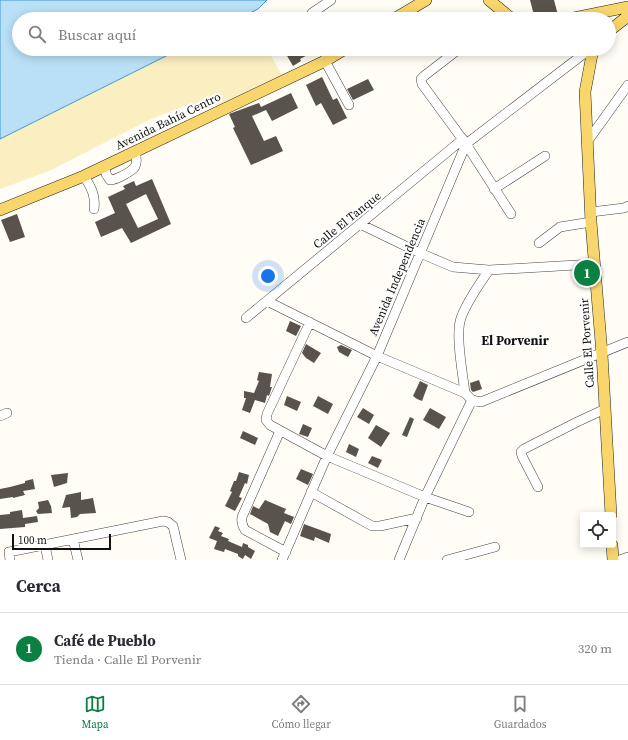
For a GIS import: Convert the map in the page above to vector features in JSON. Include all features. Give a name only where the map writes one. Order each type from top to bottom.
[{"type":"main road","points":[[406,12],[426,0]]},
{"type":"main road","points":[[489,0],[500,12]]},
{"type":"main road","points":[[611,12],[628,7]]},
{"type":"main road","points":[[616,25],[628,16]]},
{"type":"main road","name":"Avenida Bahía Centro","points":[[0,210],[84,176],[333,56]]},
{"type":"main road","name":"Calle El Porvenir","points":[[591,56],[585,92],[587,142],[594,264],[602,354],[611,512]]},
{"type":"main road","points":[[612,548],[613,560]]},
{"type":"street","points":[[313,12],[331,0]]},
{"type":"street","points":[[325,56],[349,105]]},
{"type":"street","points":[[450,56],[421,79],[422,84],[465,142],[511,214]]},
{"type":"street","name":"Avenida Independencia","points":[[284,556],[327,456],[377,356],[465,142],[582,56]]},
{"type":"street","points":[[587,142],[628,85]]},
{"type":"street","name":"Calle El Tanque","points":[[246,318],[360,224],[465,142]]},
{"type":"street","points":[[105,166],[106,174],[110,180],[134,170],[137,159],[135,151]]},
{"type":"street","points":[[494,189],[545,156]]},
{"type":"street","points":[[84,176],[94,193],[94,209]]},
{"type":"street","points":[[539,243],[560,228],[628,206]]},
{"type":"street","points":[[360,224],[453,267],[489,270],[594,264]]},
{"type":"street","points":[[465,393],[461,360],[460,320],[475,291],[489,270]]},
{"type":"street","points":[[267,301],[377,356],[465,393],[472,400],[481,402],[602,354],[628,342]]},
{"type":"street","points":[[310,322],[266,414],[266,420],[270,425],[327,456],[425,497],[469,512]]},
{"type":"street","points":[[399,560],[425,497],[472,400]]},
{"type":"street","points":[[538,487],[522,456],[521,452],[524,448],[605,410]]},
{"type":"street","points":[[280,431],[241,521],[242,526],[246,530],[284,556]]},
{"type":"street","points":[[311,492],[372,526],[380,526],[417,518]]},
{"type":"street","points":[[6,554],[162,521],[168,522],[173,526],[181,560]]},
{"type":"street","points":[[73,539],[78,560]]},
{"type":"street","points":[[45,545],[48,560]]},
{"type":"street","points":[[447,560],[494,547]]},
{"type":"street","points":[[620,560],[628,557]]},
{"type":"sand","points":[[160,56],[271,56],[282,75],[218,105],[184,106],[149,120],[49,171],[0,189],[0,131]]},
{"type":"water","points":[[0,0],[267,0],[258,9],[252,12],[12,12],[12,56],[166,56],[0,139]]},
{"type":"building","points":[[530,0],[554,0],[557,12],[533,12]]},
{"type":"building","points":[[287,56],[306,56],[300,59],[301,61],[293,66]]},
{"type":"building","points":[[322,77],[333,100],[337,98],[347,118],[333,125],[321,103],[316,106],[306,85]]},
{"type":"building","points":[[368,79],[374,90],[353,100],[347,89]]},
{"type":"building","points":[[291,93],[298,108],[272,121],[266,110],[252,116],[264,141],[276,136],[283,151],[251,165],[233,128],[235,127],[229,114],[259,103],[261,107]]},
{"type":"building","points":[[152,179],[171,224],[131,243],[122,228],[101,237],[95,222],[115,213],[108,197],[125,189],[123,186],[134,181],[136,186]],"holes":[[[146,194],[158,219],[138,228],[126,204]]]},
{"type":"building","points":[[17,214],[25,237],[10,242],[1,220]]},
{"type":"building","points":[[290,321],[301,326],[296,336],[286,331]]},
{"type":"building","points":[[306,344],[321,353],[314,363],[306,358],[302,353]]},
{"type":"building","points":[[341,345],[352,350],[348,357],[339,352],[337,347]]},
{"type":"building","points":[[259,372],[272,374],[270,387],[272,387],[269,396],[267,395],[265,403],[255,400],[250,413],[242,410],[246,398],[244,398],[244,391],[254,393],[259,381],[257,380]]},
{"type":"building","points":[[479,380],[482,389],[473,392],[471,390],[470,383]]},
{"type":"building","points":[[420,381],[428,385],[422,401],[413,396]]},
{"type":"building","points":[[287,396],[301,402],[297,411],[284,405]]},
{"type":"building","points":[[318,396],[333,404],[328,414],[313,406]]},
{"type":"building","points":[[363,408],[374,415],[369,424],[357,417]]},
{"type":"building","points":[[430,408],[446,417],[439,429],[423,420]]},
{"type":"building","points":[[410,417],[414,419],[407,437],[402,435]]},
{"type":"building","points":[[303,424],[312,428],[308,437],[299,434]]},
{"type":"building","points":[[376,425],[390,433],[381,447],[368,438]]},
{"type":"building","points":[[243,431],[258,438],[255,445],[240,438]]},
{"type":"building","points":[[349,444],[359,449],[356,457],[346,452]]},
{"type":"building","points":[[372,456],[382,460],[378,468],[368,463]]},
{"type":"building","points":[[301,469],[313,474],[308,485],[296,479]]},
{"type":"building","points":[[239,472],[249,475],[247,484],[245,483],[239,497],[242,498],[235,511],[225,506]]},
{"type":"building","points":[[68,473],[67,483],[54,487],[51,475]]},
{"type":"building","points":[[33,479],[35,489],[23,491],[25,495],[0,499],[0,489],[25,483],[25,481]]},
{"type":"building","points":[[81,492],[81,500],[93,498],[96,513],[80,514],[77,517],[71,518],[70,507],[62,508],[66,495]]},
{"type":"building","points":[[48,500],[52,513],[38,514],[36,511],[39,508],[38,502]]},
{"type":"building","points":[[265,500],[286,509],[284,513],[294,517],[291,524],[285,521],[278,536],[270,532],[268,524],[250,514],[253,506],[259,509]]},
{"type":"building","points":[[22,510],[23,518],[37,516],[38,522],[25,524],[25,527],[0,529],[0,515],[10,514],[10,512]]},
{"type":"building","points":[[304,524],[331,534],[329,543],[315,537],[314,541],[300,536]]},
{"type":"building","points":[[215,526],[220,528],[218,531],[223,533],[221,536],[229,539],[228,541],[242,547],[243,543],[255,551],[251,559],[245,555],[243,559],[238,556],[238,554],[225,549],[224,552],[214,549],[217,541],[209,538]]},
{"type":"place","name":"Café de Pueblo","points":[[587,273]]},
{"type":"district","name":"El Porvenir","points":[[515,340]]}]
